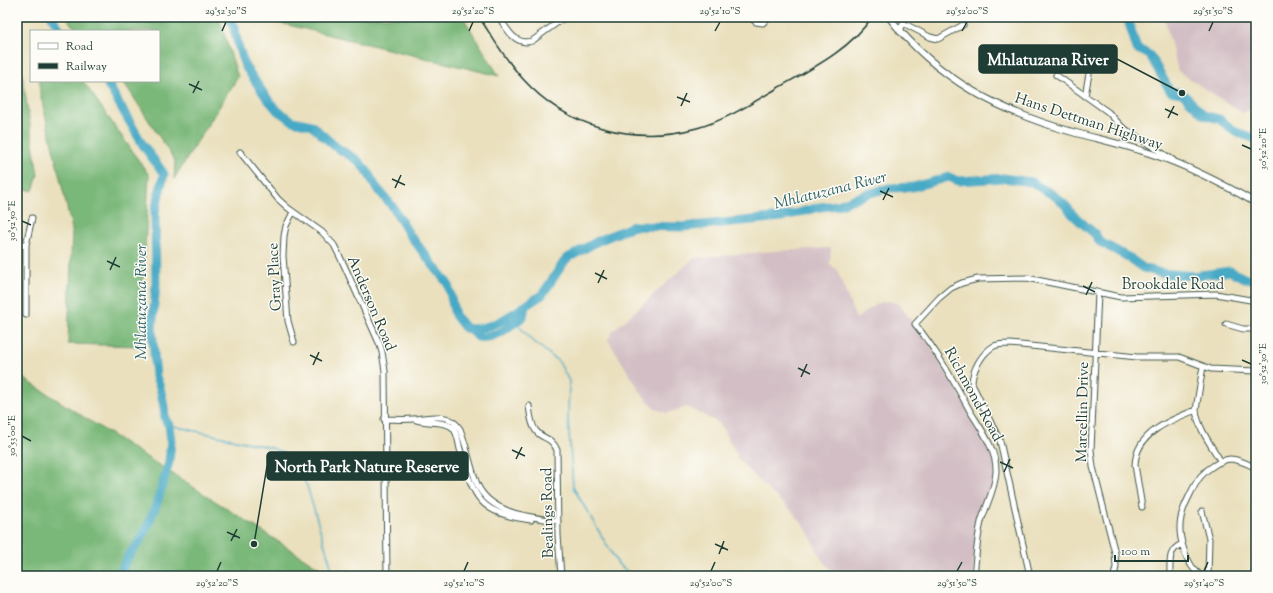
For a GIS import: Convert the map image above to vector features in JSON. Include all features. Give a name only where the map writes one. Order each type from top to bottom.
[{"type":"street","points":[[499,17],[514,38],[523,42],[528,42],[532,41],[565,17]]},
{"type":"street","points":[[750,17],[756,22],[762,23],[768,17]]},
{"type":"street","name":"Hans Dettman Highway","points":[[889,17],[900,32],[916,48],[951,78],[1001,106],[1056,127],[1149,153],[1179,164],[1220,182],[1256,203]]},
{"type":"street","points":[[900,32],[902,20],[930,37],[938,39],[963,25]]},
{"type":"street","points":[[1085,96],[1092,57]]},
{"type":"street","points":[[1056,76],[1108,112],[1122,126],[1179,164]]},
{"type":"street","name":"Anderson Road","points":[[240,152],[278,199],[293,212],[322,232],[334,245],[376,336],[384,361],[387,576]]},
{"type":"street","name":"Gray Place","points":[[293,212],[286,226],[283,250],[288,321],[294,342]]},
{"type":"street","points":[[26,315],[26,245],[32,218]]},
{"type":"street","points":[[17,246],[26,245]]},
{"type":"street","name":"Brookdale Road","points":[[914,324],[944,293],[951,288],[969,280],[1027,278],[1121,297],[1216,294],[1256,301]]},
{"type":"street","name":"Marcellin Drive","points":[[1098,293],[1091,454],[1115,553],[1116,566],[1114,576]]},
{"type":"street","name":"Richmond Road","points":[[914,324],[933,346],[945,365],[982,431],[995,462],[996,480],[982,521],[974,576]]},
{"type":"street","points":[[1226,324],[1256,329]]},
{"type":"street","points":[[1030,576],[1003,453],[996,434],[973,388],[972,374],[988,351],[999,345],[1010,344],[1136,357],[1179,357],[1212,369],[1256,371]]},
{"type":"street","points":[[1203,366],[1196,410],[1201,428],[1221,462]]},
{"type":"street","name":"Bealings Road","points":[[529,406],[532,422],[537,433],[554,442],[557,450],[558,522],[561,576]]},
{"type":"street","points":[[1142,507],[1135,465],[1140,445],[1158,428],[1196,410]]},
{"type":"street","points":[[384,419],[413,419],[427,423],[444,424],[453,428],[457,436],[473,490],[481,502],[501,514],[558,522]]},
{"type":"street","points":[[1202,576],[1187,558],[1183,550],[1180,524],[1182,513],[1199,480],[1205,472],[1221,462],[1235,459],[1256,468]]},
{"type":"street","points":[[1202,511],[1209,539],[1208,576]]},
{"type":"street","points":[[1170,574],[1170,559],[1172,552],[1175,548],[1182,544]]},
{"type":"street","points":[[1252,576],[1256,571]]},
{"type":"shaded area","points":[[1164,17],[1256,17],[1256,108],[1242,113],[1178,71]]},
{"type":"shaded area","points":[[831,248],[830,264],[837,270],[856,319],[876,304],[887,301],[898,303],[931,347],[982,431],[995,461],[994,479],[977,534],[973,576],[837,576],[822,560],[806,528],[790,509],[767,489],[737,458],[737,454],[719,423],[687,407],[667,413],[655,409],[642,394],[608,340],[612,332],[694,258]]},
{"type":"green space","points":[[66,17],[217,17],[220,21],[238,77],[174,179],[175,161],[124,82],[160,82],[160,30],[78,30]]},
{"type":"green space","points":[[255,17],[463,17],[499,76]]},
{"type":"green space","points":[[17,43],[38,175],[33,191],[17,187]]},
{"type":"green space","points":[[39,82],[84,82],[149,175],[140,346],[68,344],[72,229],[40,93]]},
{"type":"green space","points":[[23,378],[332,576],[17,576],[17,389]]},
{"type":"waterway","name":"Mhlatuzana River","points":[[52,17],[60,30]]},
{"type":"waterway","name":"Mhlatuzana River","points":[[231,17],[245,66],[266,97],[278,111],[293,121],[311,125],[336,147],[357,160],[367,171],[376,187],[393,207],[409,234],[448,284],[455,315],[465,328],[471,329],[478,337],[496,334],[523,317],[525,306],[542,295],[566,259],[598,241],[634,226],[682,227],[782,217],[820,207],[838,205],[867,194],[889,188],[913,187],[949,177],[958,181],[1004,178],[1031,182],[1055,196],[1073,215],[1095,234],[1100,242],[1128,257],[1143,268],[1161,273],[1194,276],[1230,271],[1246,279],[1256,279]]},
{"type":"waterway","name":"Mhlatuzana River","points":[[1127,17],[1137,49],[1152,58],[1170,91],[1182,93],[1204,115],[1219,119],[1236,132],[1256,139]]},
{"type":"waterway","name":"Mhlatuzana River","points":[[107,82],[143,145],[164,174],[155,211],[156,285],[152,329],[156,377],[160,387],[165,419],[169,425],[171,441],[169,462],[158,500],[140,541],[127,558],[119,576]]},
{"type":"waterway","name":"Mhlatuzana River","points":[[471,329],[493,325],[525,306]]},
{"type":"waterway","points":[[515,322],[533,341],[559,362],[569,381],[568,418],[573,487],[618,564],[633,576]]},
{"type":"waterway","points":[[169,425],[272,448],[290,456],[307,486],[334,576]]},
{"type":"railway","points":[[479,17],[511,65],[523,79],[541,96],[560,110],[581,121],[603,128],[626,133],[649,134],[673,133],[697,128],[718,121],[738,111],[803,74],[841,49],[863,29],[872,17]]},
{"type":"place","name":"Mhlatuzana River","points":[[1182,93]]},
{"type":"place","name":"North Park Nature Reserve","points":[[254,544]]}]
